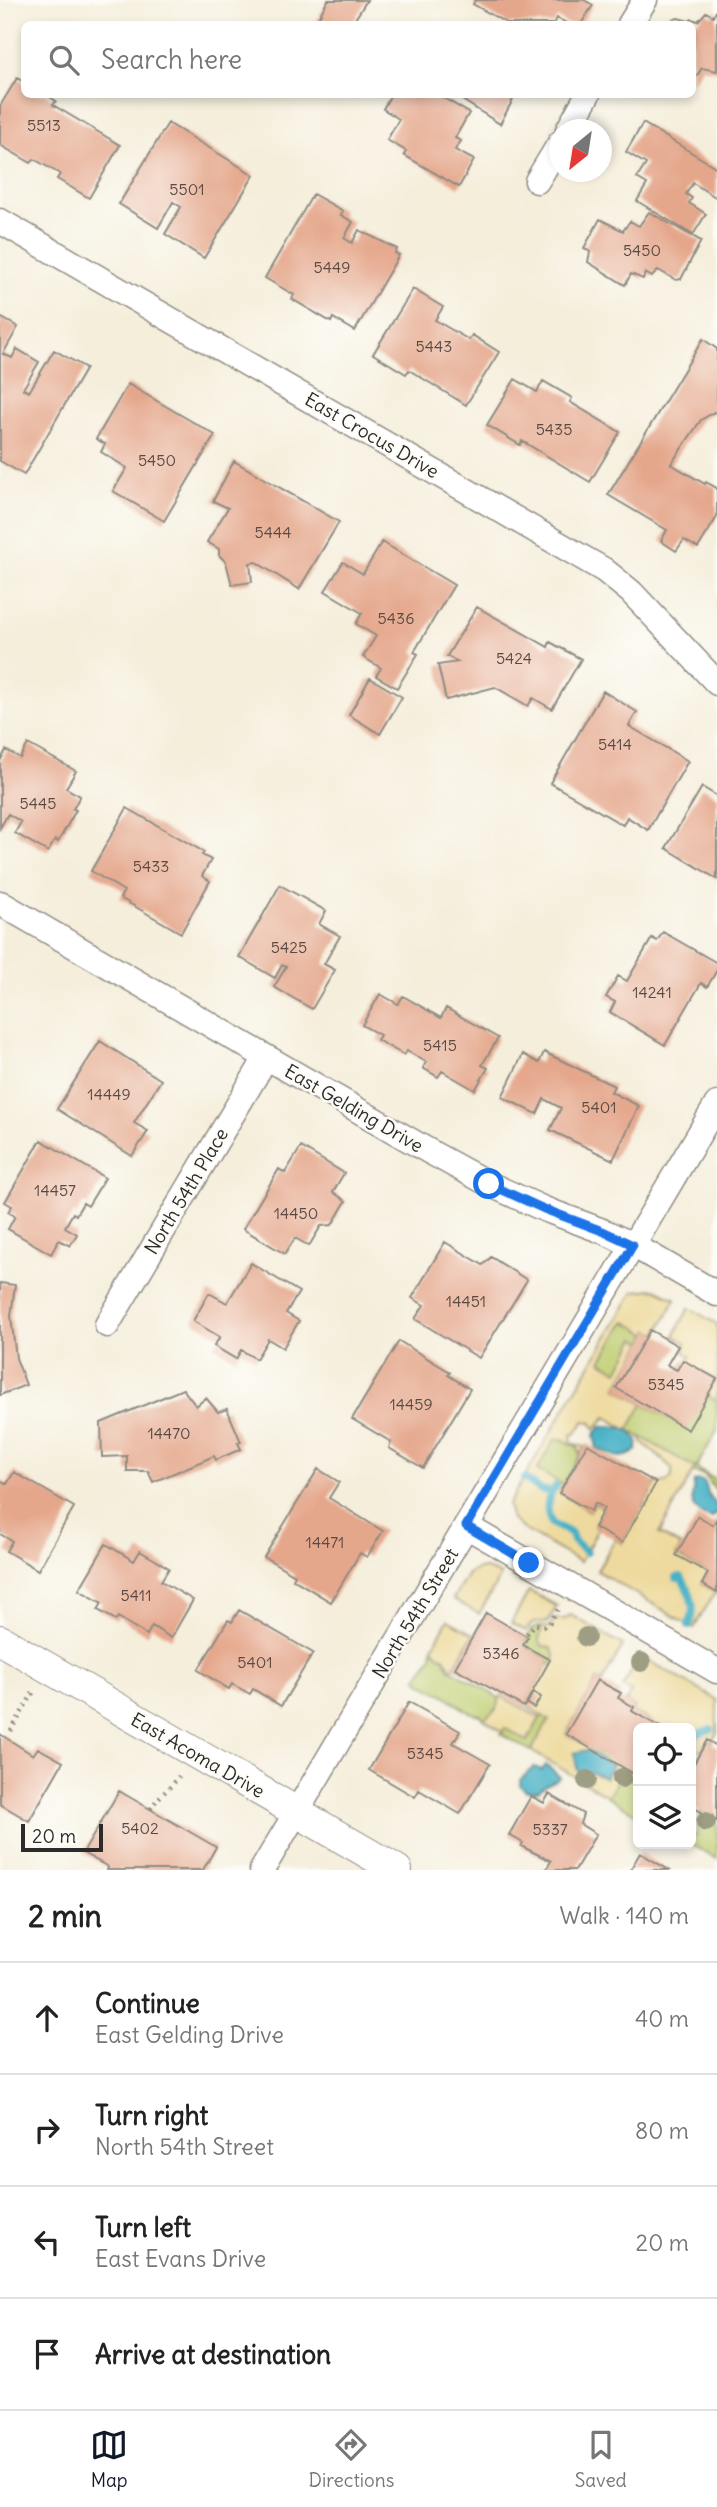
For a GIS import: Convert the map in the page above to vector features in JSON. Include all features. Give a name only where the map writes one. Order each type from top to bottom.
[{"type":"street","points":[[632,21],[645,0]]},
{"type":"street","points":[[574,119],[587,98]]},
{"type":"street","points":[[537,181],[549,160]]},
{"type":"street","name":"East Crocus Drive","points":[[0,221],[604,570],[631,592],[717,683]]},
{"type":"street","name":"East Gelding Drive","points":[[0,903],[489,1184],[633,1245],[717,1294]]},
{"type":"street","name":"North 54th Place","points":[[107,1325],[266,1058]]},
{"type":"street","name":"North 54th Street","points":[[262,1870],[717,1104]]},
{"type":"street","points":[[466,1526],[717,1671]]},
{"type":"street","name":"East Acoma Drive","points":[[0,1640],[397,1870]]},
{"type":"path","points":[[527,1634],[535,1624],[544,1626],[550,1622],[561,1604]]},
{"type":"path","points":[[11,1731],[34,1691]]},
{"type":"path","points":[[150,1809],[158,1797],[172,1787],[180,1776]]},
{"type":"green space","points":[[625,1321],[647,1334],[643,1342],[636,1338],[618,1372],[601,1361]]},
{"type":"green space","points":[[707,1395],[717,1401],[717,1431],[696,1468],[717,1481],[717,1490],[704,1475],[693,1473],[695,1468],[628,1430],[643,1404],[687,1429]]},
{"type":"green space","points":[[562,1439],[578,1447],[580,1455],[563,1485],[537,1470],[554,1440]]},
{"type":"green space","points":[[542,1627],[539,1641],[543,1646],[551,1648],[555,1656],[550,1666],[550,1660],[526,1646],[531,1630]]},
{"type":"green space","points":[[433,1647],[444,1657],[449,1668],[499,1698],[493,1714],[484,1719],[417,1678],[432,1656]]},
{"type":"green space","points":[[542,1715],[550,1720],[531,1751],[501,1734],[505,1728],[527,1740]]},
{"type":"green space","points":[[625,1768],[633,1773],[633,1812],[608,1797]]},
{"type":"green space","points":[[701,1811],[717,1821],[717,1859],[696,1847]]},
{"type":"sand","points":[[655,1289],[676,1299],[657,1334],[650,1330],[647,1334],[625,1321],[601,1361],[618,1371],[636,1338],[643,1342],[616,1388],[643,1404],[628,1430],[606,1417],[595,1429],[591,1422],[584,1421],[576,1433],[571,1435],[572,1443],[585,1447],[580,1455],[578,1447],[562,1439],[554,1440],[537,1470],[563,1485],[560,1493],[590,1511],[595,1503],[604,1508],[594,1526],[598,1529],[580,1562],[523,1529],[512,1520],[508,1505],[634,1291]]},
{"type":"sand","points":[[689,1308],[717,1324],[717,1401],[707,1395],[686,1362],[691,1356],[684,1352],[686,1343],[674,1336]]},
{"type":"sand","points":[[641,1437],[695,1468],[659,1534],[681,1546],[676,1555],[708,1573],[702,1584],[715,1592],[694,1628],[597,1571],[615,1539],[622,1543],[656,1483],[666,1483],[672,1477],[672,1468],[642,1442]]},
{"type":"sand","points":[[477,1569],[486,1569],[501,1575],[479,1614],[453,1599],[468,1574]]},
{"type":"sand","points":[[529,1591],[557,1606],[548,1622],[534,1623],[526,1631],[511,1623]]},
{"type":"sand","points":[[571,1615],[623,1645],[602,1682],[597,1680],[566,1734],[625,1768],[608,1796],[531,1751],[549,1720],[525,1705],[548,1664],[554,1662],[555,1656],[551,1648],[543,1646],[539,1641],[542,1627],[550,1627],[554,1619],[565,1619]]},
{"type":"sand","points":[[448,1620],[473,1634],[452,1670],[444,1657],[433,1647]]},
{"type":"sand","points":[[641,1656],[717,1700],[717,1733],[711,1743],[707,1741],[701,1751],[696,1748],[696,1723],[653,1723],[633,1711],[635,1707],[626,1702],[631,1692],[622,1687]]},
{"type":"sand","points":[[501,1696],[540,1718],[527,1741],[505,1728],[503,1732],[484,1719],[495,1711]]},
{"type":"water","points":[[612,1426],[628,1430],[638,1440],[637,1450],[622,1457],[597,1448],[594,1435],[601,1427]]},
{"type":"water","points":[[694,1481],[705,1483],[709,1496],[717,1506],[717,1513],[712,1518],[701,1514],[694,1507]]},
{"type":"water","points":[[587,1750],[612,1765],[605,1778],[589,1772],[578,1772],[574,1753]]},
{"type":"water","points":[[546,1765],[560,1777],[539,1791],[526,1791],[520,1785],[520,1780],[534,1767],[542,1770]]},
{"type":"building","points":[[328,0],[367,0],[354,21],[317,21]]},
{"type":"building","points":[[475,0],[584,0],[593,5],[583,21],[562,21],[557,18],[556,21],[503,21],[473,4]]},
{"type":"building","points":[[717,10],[717,71],[702,68],[696,77],[696,21],[689,21],[692,19],[698,21],[706,12],[713,16]]},
{"type":"building","points":[[678,18],[689,21],[670,21]]},
{"type":"building","points":[[17,78],[21,80],[21,98],[51,98],[56,101],[53,105],[120,145],[89,198],[57,179],[60,174],[34,159],[31,163],[0,145],[0,106]]},
{"type":"building","points":[[389,98],[444,98],[469,113],[455,138],[461,141],[455,150],[474,160],[459,187],[404,155],[406,151],[387,140],[399,119],[383,109]]},
{"type":"building","points":[[459,98],[514,98],[500,124]]},
{"type":"building","points":[[168,123],[254,175],[204,258],[165,234],[181,207],[173,202],[158,228],[119,204]]},
{"type":"building","points":[[643,123],[717,168],[717,198],[693,183],[686,194],[692,198],[689,203],[706,214],[693,235],[637,201],[647,184],[637,178],[646,164],[626,152]]},
{"type":"building","points":[[313,194],[343,211],[341,215],[353,222],[344,238],[352,243],[359,230],[397,249],[395,253],[399,255],[355,331],[333,318],[331,322],[292,299],[294,295],[265,278]]},
{"type":"building","points":[[649,212],[701,241],[681,279],[676,280],[658,270],[652,277],[645,273],[643,279],[631,274],[625,285],[588,262],[590,252],[584,248],[600,219],[623,231],[630,221],[639,226]]},
{"type":"building","points":[[413,289],[443,307],[435,320],[469,340],[472,335],[499,352],[466,405],[409,370],[406,374],[373,354]]},
{"type":"building","points":[[0,317],[18,327],[3,354],[12,358],[17,349],[39,362],[23,389],[29,392],[54,350],[86,368],[24,475],[0,461]]},
{"type":"building","points":[[703,339],[717,349],[717,413],[714,412],[701,420],[671,464],[717,488],[717,517],[698,548],[684,540],[676,551],[661,541],[667,530],[608,495]]},
{"type":"building","points":[[515,379],[537,392],[543,381],[572,398],[570,402],[620,432],[590,482],[522,441],[520,445],[487,425]]},
{"type":"building","points":[[128,384],[215,435],[164,521],[113,491],[127,468],[101,452],[105,444],[96,439]]},
{"type":"building","points":[[234,461],[339,522],[299,589],[256,562],[250,563],[252,582],[232,585],[226,562],[219,555],[219,549],[207,542],[228,508],[213,501]]},
{"type":"building","points":[[382,542],[454,585],[414,652],[418,654],[397,688],[376,676],[381,668],[363,657],[376,636],[356,624],[362,613],[325,591],[343,562],[363,574]]},
{"type":"building","points":[[477,607],[548,647],[550,642],[581,659],[552,709],[533,698],[528,706],[495,687],[446,700],[438,665],[458,662],[447,656]]},
{"type":"building","points":[[370,678],[402,697],[380,734],[349,715]]},
{"type":"building","points":[[603,691],[637,712],[629,726],[688,761],[648,830],[627,817],[623,825],[550,783]]},
{"type":"building","points":[[28,744],[76,771],[66,788],[80,796],[73,809],[76,810],[58,842],[55,840],[48,852],[15,833],[21,822],[8,814],[0,828],[0,761],[6,750],[20,758]]},
{"type":"building","points":[[702,787],[717,796],[717,879],[666,848]]},
{"type":"building","points":[[127,808],[204,852],[202,855],[211,860],[202,876],[210,881],[181,933],[120,898],[124,891],[91,871]]},
{"type":"building","points":[[280,885],[326,911],[319,924],[340,936],[324,964],[335,970],[312,1009],[274,987],[286,967],[282,965],[275,978],[239,957]]},
{"type":"building","points":[[663,932],[717,963],[717,970],[707,987],[701,983],[665,1045],[610,1012],[615,1002],[606,997],[618,976],[627,981],[652,938],[657,941]]},
{"type":"building","points":[[380,994],[398,1004],[403,996],[441,1018],[446,1008],[498,1038],[482,1065],[488,1068],[475,1090],[442,1071],[438,1077],[423,1068],[426,1062],[407,1051],[404,1055],[377,1040],[380,1035],[362,1025]]},
{"type":"building","points":[[100,1041],[161,1080],[134,1123],[148,1131],[132,1156],[57,1109]]},
{"type":"building","points":[[544,1052],[614,1086],[611,1092],[639,1106],[613,1160],[550,1130],[561,1108],[544,1099],[537,1114],[502,1097],[523,1054],[539,1063]]},
{"type":"building","points":[[41,1140],[105,1178],[88,1206],[83,1203],[65,1227],[77,1234],[70,1246],[59,1240],[51,1254],[8,1229],[15,1216],[8,1212],[12,1206],[5,1202]]},
{"type":"building","points":[[301,1147],[344,1173],[333,1192],[346,1201],[332,1225],[321,1226],[309,1246],[295,1238],[285,1254],[243,1229],[279,1169],[285,1173]]},
{"type":"building","points":[[445,1242],[483,1265],[491,1257],[527,1280],[479,1358],[415,1319],[424,1305],[412,1298]]},
{"type":"building","points":[[251,1263],[299,1292],[286,1313],[299,1321],[283,1348],[268,1339],[256,1359],[241,1350],[236,1359],[214,1346],[220,1337],[193,1321],[209,1293],[227,1303]]},
{"type":"building","points":[[0,1283],[15,1285],[11,1316],[16,1358],[26,1385],[0,1395]]},
{"type":"building","points":[[650,1330],[678,1346],[667,1365],[677,1370],[683,1360],[717,1379],[688,1430],[616,1388]]},
{"type":"building","points":[[399,1341],[450,1372],[448,1375],[470,1389],[423,1468],[389,1448],[391,1442],[352,1419]]},
{"type":"building","points":[[183,1389],[196,1406],[206,1398],[218,1412],[227,1409],[241,1442],[238,1443],[241,1449],[216,1460],[214,1456],[153,1482],[148,1471],[127,1471],[127,1456],[102,1457],[101,1423]]},
{"type":"building","points":[[587,1444],[656,1483],[622,1543],[594,1527],[604,1508],[595,1503],[591,1511],[559,1493]]},
{"type":"building","points":[[318,1469],[339,1482],[329,1498],[383,1531],[367,1557],[360,1553],[331,1602],[293,1579],[295,1575],[264,1557]]},
{"type":"building","points":[[14,1472],[74,1507],[38,1570],[6,1551],[12,1541],[0,1534],[0,1480],[7,1484]]},
{"type":"building","points":[[698,1516],[713,1525],[717,1518],[717,1593],[702,1584],[708,1573],[676,1555]]},
{"type":"building","points":[[106,1544],[134,1561],[140,1551],[169,1568],[161,1581],[193,1600],[171,1638],[152,1626],[147,1635],[118,1617],[116,1620],[98,1610],[102,1603],[79,1590]]},
{"type":"building","points":[[239,1610],[313,1653],[281,1706],[253,1689],[250,1694],[232,1684],[229,1689],[198,1670],[228,1620],[232,1622]]},
{"type":"building","points":[[486,1613],[528,1637],[523,1645],[550,1660],[524,1707],[455,1668]]},
{"type":"building","points":[[597,1680],[621,1693],[618,1698],[634,1707],[632,1711],[653,1723],[633,1723],[633,1773],[566,1734]]},
{"type":"building","points":[[533,1692],[541,1697],[534,1708],[527,1704]]},
{"type":"building","points":[[409,1702],[460,1731],[453,1743],[490,1764],[460,1814],[419,1790],[415,1797],[369,1770]]},
{"type":"building","points":[[0,1734],[33,1755],[38,1748],[63,1762],[29,1821],[0,1804]]},
{"type":"building","points":[[707,1740],[717,1746],[717,1821],[696,1809],[696,1760]]},
{"type":"building","points":[[119,1791],[216,1847],[203,1870],[107,1870],[108,1867],[83,1853]]},
{"type":"building","points":[[549,1794],[583,1814],[580,1824],[596,1834],[575,1870],[546,1870],[551,1861],[521,1846],[523,1843],[509,1835],[531,1796],[544,1803]]},
{"type":"building","points":[[640,1853],[669,1870],[630,1870]]},
{"type":"waterway","points":[[525,1479],[541,1490],[552,1491]]},
{"type":"waterway","points":[[556,1486],[548,1504],[552,1524],[571,1533],[573,1541],[586,1552]]},
{"type":"waterway","points":[[677,1578],[681,1577],[692,1600],[693,1612],[689,1625]]},
{"type":"waterway","points":[[696,1734],[711,1729]]},
{"type":"route","points":[[489,1184],[633,1245],[466,1526],[529,1563]]}]
